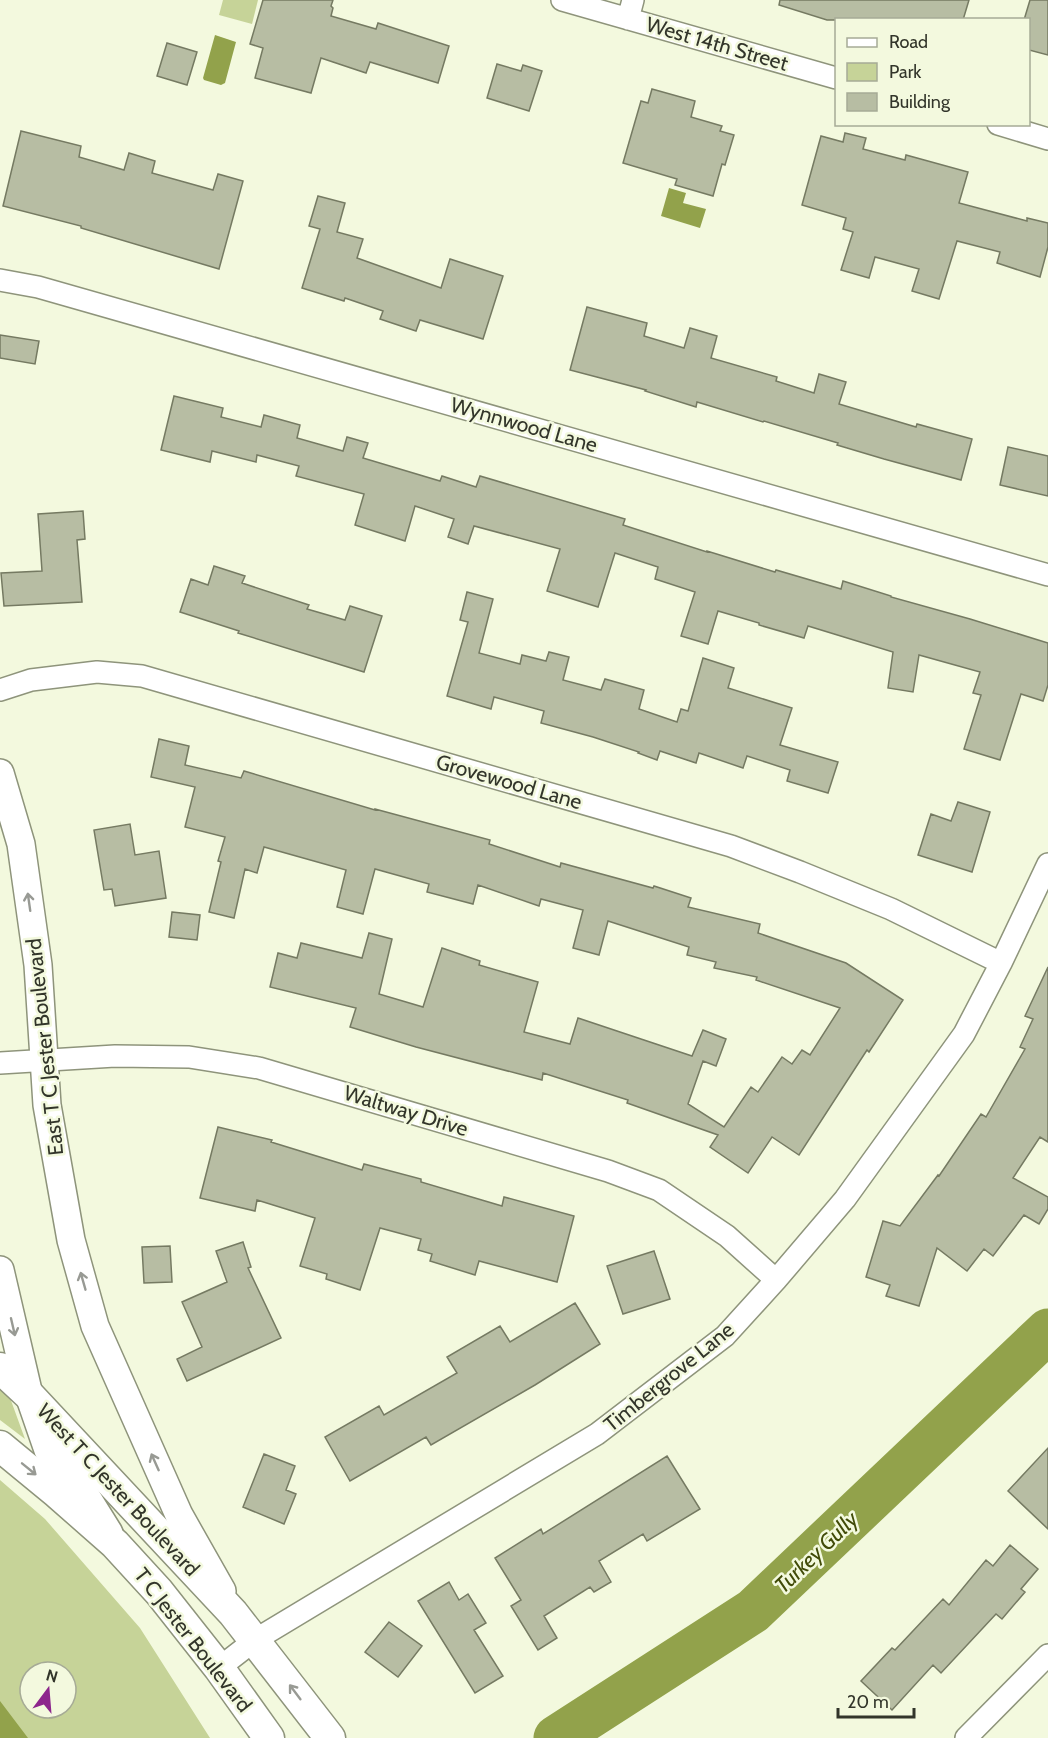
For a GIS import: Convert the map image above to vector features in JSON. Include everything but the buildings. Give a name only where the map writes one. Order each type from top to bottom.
[{"type":"main road","name":"West T C Jester Boulevard","points":[[0,1368],[29,1395],[234,1612]]},
{"type":"main road","name":"West T C Jester Boulevard","points":[[0,1446],[115,1544]]},
{"type":"main road","name":"T C Jester Boulevard","points":[[115,1544],[159,1592],[219,1668],[269,1738]]},
{"type":"main road","points":[[234,1612],[330,1738]]},
{"type":"street","name":"West 14th Street","points":[[562,0],[630,9],[835,77]]},
{"type":"street","points":[[1005,126],[1048,139]]},
{"type":"street","name":"Wynnwood Lane","points":[[0,280],[38,287],[1048,575]]},
{"type":"street","name":"Grovewood Lane","points":[[0,690],[31,680],[97,672],[142,676],[731,846],[891,909],[1001,963]]},
{"type":"street","name":"East T C Jester Boulevard","points":[[0,773],[21,844],[38,965],[47,1105],[71,1240],[95,1326],[179,1515],[234,1612]]},
{"type":"street","name":"Timbergrove Lane","points":[[219,1668],[255,1640],[597,1434],[725,1336],[845,1199],[964,1034],[1048,864]]},
{"type":"street","name":"Waltway Drive","points":[[0,1063],[115,1056],[189,1057],[259,1068],[608,1171],[659,1190],[727,1236],[776,1280]]},
{"type":"street","points":[[0,1270],[29,1395],[48,1450],[73,1475],[115,1544]]},
{"type":"street","points":[[966,1738],[1048,1655]]},
{"type":"green space","points":[[223,0],[258,0],[252,24],[219,15]]},
{"type":"green space","points":[[0,1388],[9,1395],[25,1439],[0,1420]]},
{"type":"green space","points":[[0,1480],[45,1519],[140,1628],[210,1738],[0,1738]]},
{"type":"shaded area","points":[[215,35],[236,42],[225,83],[221,85],[203,78]]},
{"type":"shaded area","points":[[669,188],[686,193],[683,203],[706,209],[700,228],[661,216]]},
{"type":"shaded area","points":[[0,1701],[28,1738],[0,1738]]},
{"type":"waterway","name":"Turkey Gully","points":[[556,1738],[753,1611],[1048,1331]]}]
